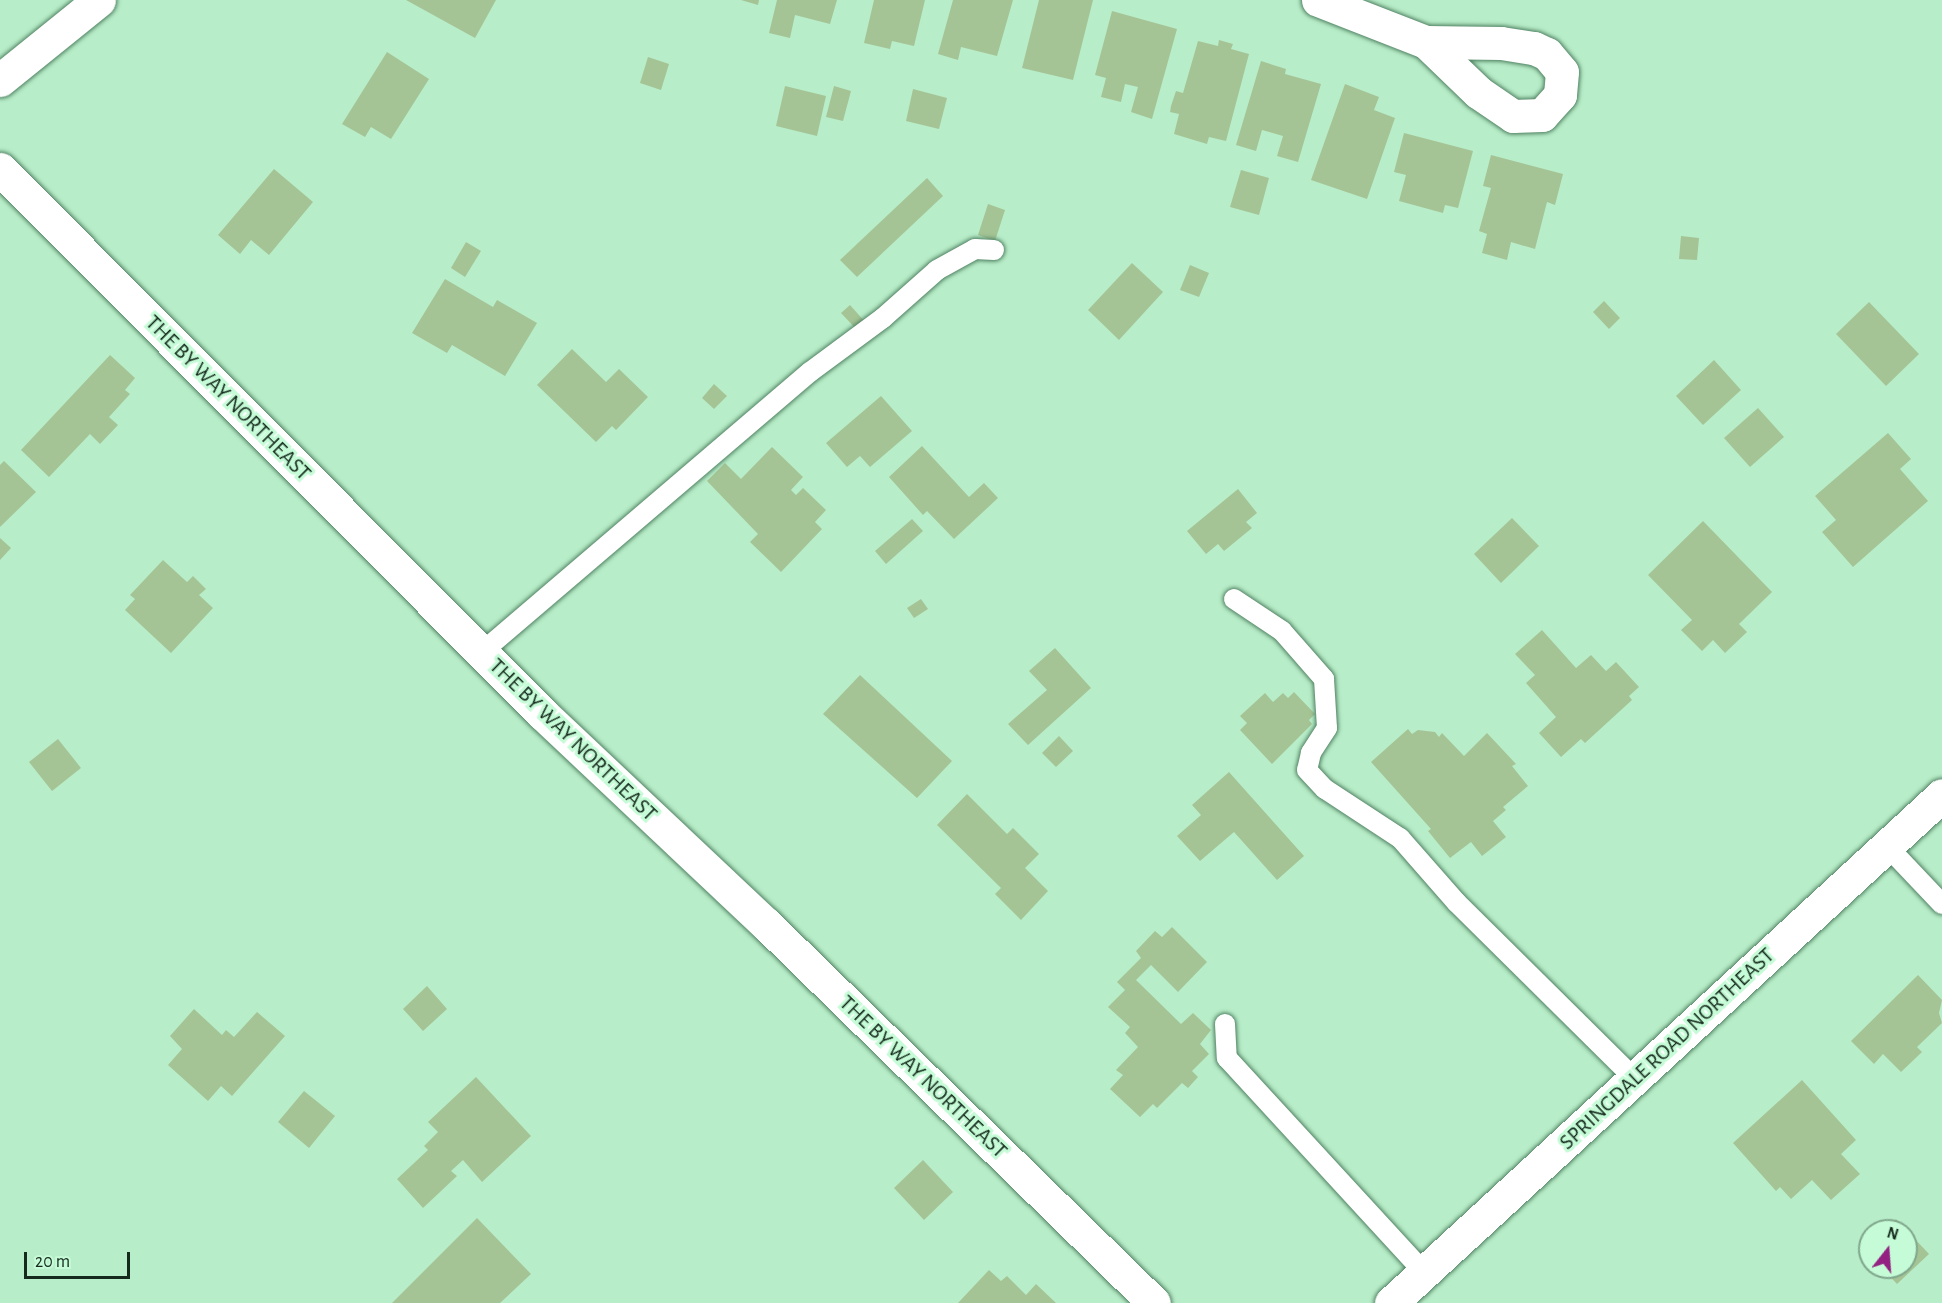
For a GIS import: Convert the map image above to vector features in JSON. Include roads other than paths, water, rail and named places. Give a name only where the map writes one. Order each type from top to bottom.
[{"type":"street","points":[[0,80],[99,0]]},
{"type":"street","points":[[1318,0],[1426,42]]},
{"type":"street","name":"THE BY WAY NORTHEAST","points":[[0,169],[482,652],[1154,1303]]},
{"type":"street","name":"SPRINGDALE ROAD NORTHEAST","points":[[1390,1303],[1942,795]]},
{"type":"lane","points":[[482,652],[810,372],[883,318],[937,270],[975,249],[994,250]]},
{"type":"lane","points":[[1234,599],[1282,631],[1324,679],[1327,728],[1311,753],[1307,770],[1325,789],[1400,838],[1457,903],[1635,1079]]},
{"type":"lane","points":[[1887,846],[1942,904]]},
{"type":"lane","points":[[1225,1024],[1227,1058],[1424,1272]]}]
